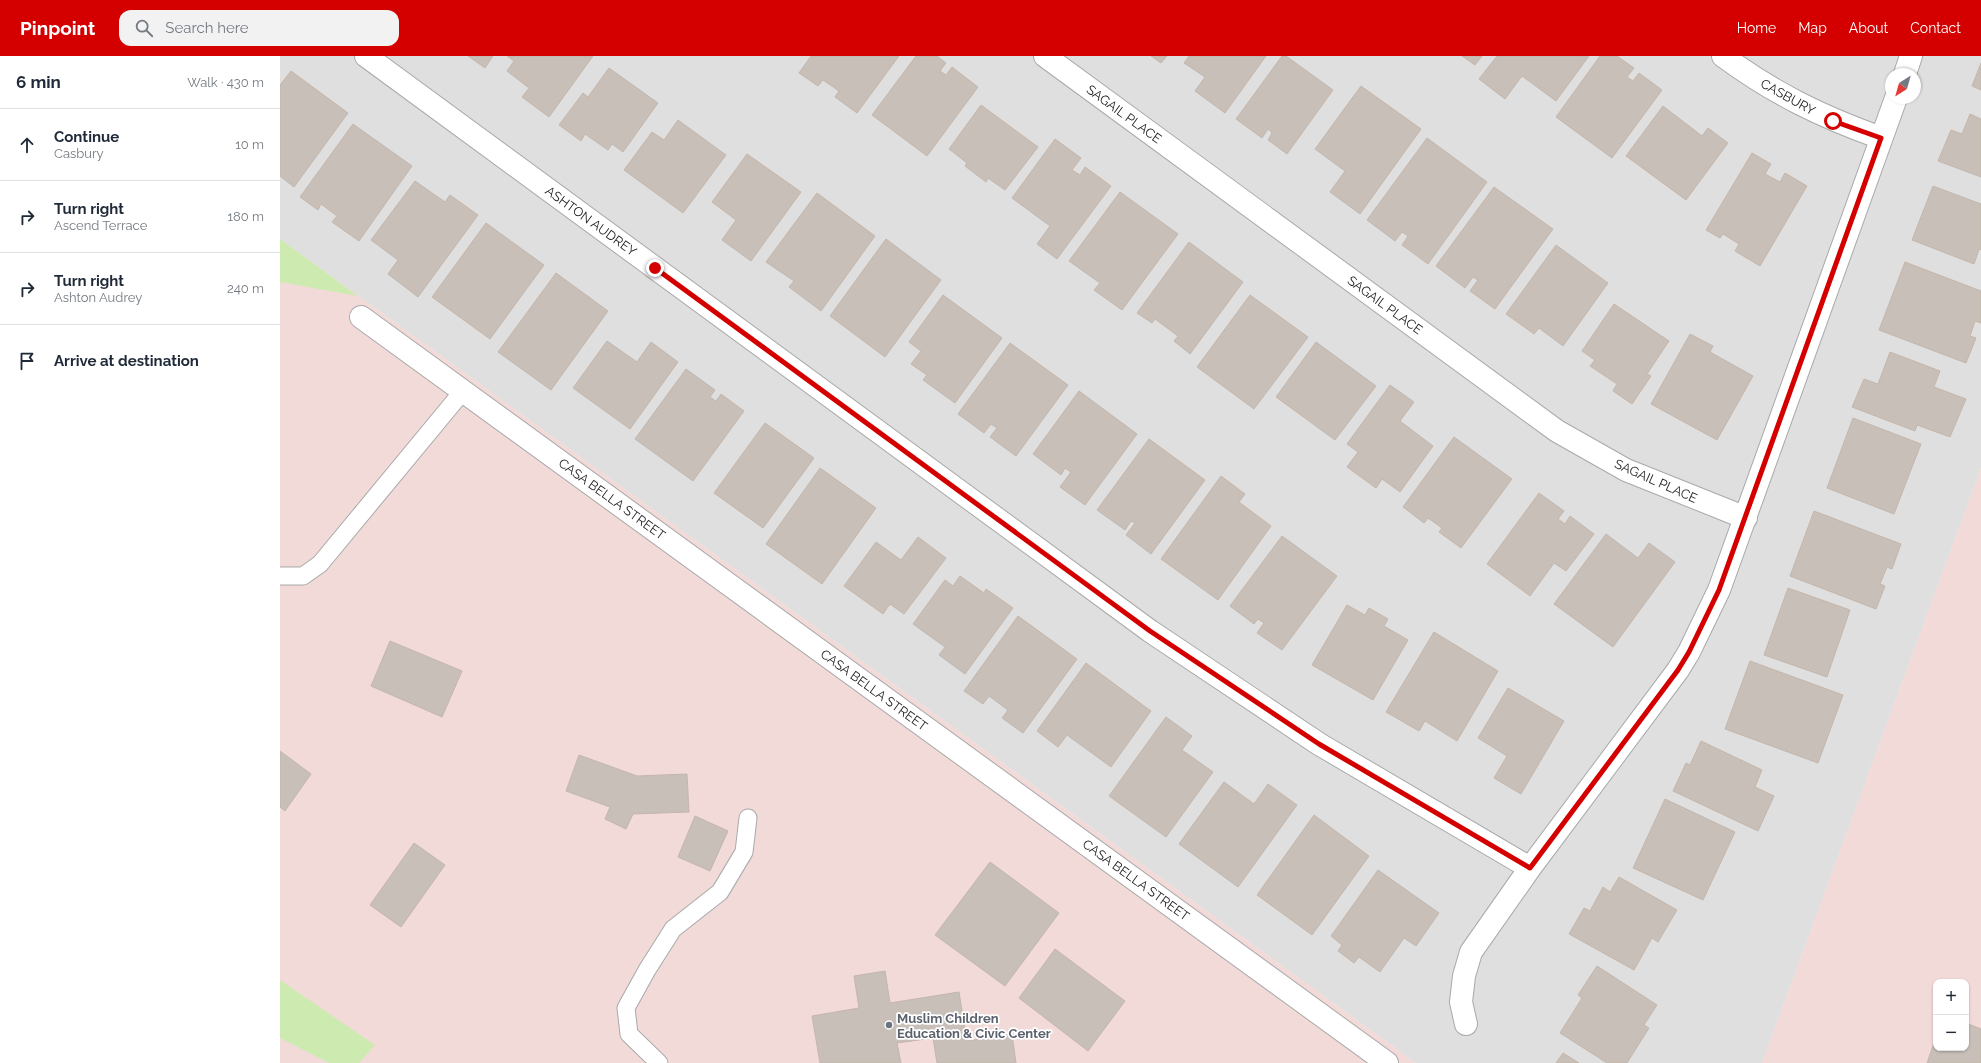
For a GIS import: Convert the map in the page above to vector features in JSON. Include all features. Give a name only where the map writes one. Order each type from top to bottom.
[{"type":"street","name":"ASHTON AUDREY","points":[[366,56],[1150,631],[1319,744],[1530,868]]},
{"type":"street","name":"SAGAIL PLACE","points":[[1045,56],[1557,431],[1626,470],[1746,518]]},
{"type":"street","name":"CASBURY","points":[[1723,56],[1788,100],[1833,121],[1881,138]]},
{"type":"street","points":[[1907,68],[1911,56]]},
{"type":"street","points":[[1466,1024],[1461,1002],[1464,976],[1471,952],[1530,868],[1678,670],[1689,652],[1719,590],[1894,104]]},
{"type":"street","name":"CASA BELLA STREET","points":[[361,317],[1387,1063]]},
{"type":"lane","points":[[280,576],[303,576],[320,564],[463,391]]},
{"type":"lane","points":[[658,1063],[629,1034],[626,1008],[647,970],[673,929],[720,892],[744,852],[748,818]]},
{"type":"shaded area","points":[[280,56],[1981,56],[1981,468],[1762,1063],[1416,1063],[280,239]]},
{"type":"shaded area","points":[[280,239],[1416,1063],[280,1063]]},
{"type":"shaded area","points":[[1981,468],[1981,1063],[1762,1063]]},
{"type":"green space","points":[[280,239],[358,296],[280,282]]},
{"type":"green space","points":[[280,980],[375,1045],[359,1063],[329,1063],[280,1038]]},
{"type":"building","points":[[468,56],[493,56],[485,68]]},
{"type":"building","points":[[507,56],[593,56],[549,117],[522,97],[529,88],[507,71],[514,61]]},
{"type":"building","points":[[811,56],[899,56],[857,113],[835,97],[839,91],[823,80],[818,86],[799,73]]},
{"type":"building","points":[[916,56],[937,56],[946,63],[940,71],[946,75],[952,67],[978,87],[927,156],[872,115]]},
{"type":"building","points":[[1151,56],[1167,56],[1161,63]]},
{"type":"building","points":[[1189,56],[1266,56],[1225,113],[1195,91],[1205,77],[1184,63]]},
{"type":"building","points":[[1282,56],[1286,56],[1333,90],[1287,154],[1268,140],[1272,133],[1268,129],[1262,138],[1236,119]]},
{"type":"building","points":[[1462,56],[1482,56],[1475,65]]},
{"type":"building","points":[[1497,56],[1589,56],[1556,101],[1522,76],[1505,99],[1479,79]]},
{"type":"building","points":[[1600,56],[1617,56],[1634,68],[1627,77],[1633,81],[1639,73],[1662,90],[1612,158],[1556,117]]},
{"type":"building","points":[[1981,63],[1981,90],[1972,86]]},
{"type":"building","points":[[609,68],[658,103],[623,152],[612,144],[608,150],[585,134],[581,141],[559,125],[583,93],[588,97]]},
{"type":"building","points":[[291,71],[348,113],[294,187],[280,176],[280,85]]},
{"type":"building","points":[[1361,86],[1421,129],[1360,214],[1330,192],[1345,171],[1315,149]]},
{"type":"building","points":[[981,105],[1038,147],[1005,190],[988,178],[986,182],[965,166],[967,163],[949,149]]},
{"type":"building","points":[[1663,106],[1702,136],[1708,128],[1728,143],[1686,200],[1626,156]]},
{"type":"building","points":[[1970,114],[1981,119],[1981,177],[1938,161],[1951,130],[1962,134]]},
{"type":"building","points":[[678,120],[726,155],[683,213],[624,170],[652,132],[664,140]]},
{"type":"building","points":[[353,124],[412,166],[359,241],[332,222],[337,216],[321,204],[318,210],[300,197]]},
{"type":"building","points":[[1427,138],[1487,182],[1428,264],[1402,245],[1408,236],[1402,232],[1395,241],[1367,220]]},
{"type":"building","points":[[1055,139],[1081,158],[1072,170],[1080,175],[1085,167],[1111,186],[1057,259],[1037,244],[1050,226],[1012,198]]},
{"type":"building","points":[[1752,153],[1771,164],[1765,174],[1780,182],[1785,173],[1807,186],[1760,266],[1735,251],[1739,244],[1723,234],[1720,238],[1706,230]]},
{"type":"building","points":[[747,154],[801,192],[751,261],[722,240],[736,220],[712,202]]},
{"type":"building","points":[[415,181],[445,202],[450,195],[478,215],[418,297],[388,274],[398,260],[371,240]]},
{"type":"building","points":[[1933,186],[1981,204],[1981,250],[1979,249],[1974,264],[1912,240]]},
{"type":"building","points":[[1494,187],[1553,229],[1495,309],[1470,291],[1478,280],[1473,277],[1465,288],[1436,266]]},
{"type":"building","points":[[1120,192],[1178,234],[1122,310],[1094,290],[1100,283],[1069,261]]},
{"type":"building","points":[[817,193],[875,236],[821,311],[789,287],[794,281],[766,262]]},
{"type":"building","points":[[486,223],[544,265],[490,339],[432,297]]},
{"type":"building","points":[[886,239],[941,280],[885,357],[830,316]]},
{"type":"building","points":[[1189,242],[1243,282],[1190,354],[1174,341],[1178,336],[1155,319],[1152,323],[1137,313]]},
{"type":"building","points":[[1556,245],[1608,283],[1563,346],[1539,328],[1534,334],[1506,314]]},
{"type":"building","points":[[1905,262],[1981,291],[1981,323],[1975,321],[1970,336],[1976,338],[1966,363],[1879,330]]},
{"type":"building","points":[[556,273],[608,311],[551,390],[498,352]]},
{"type":"building","points":[[943,295],[1002,338],[955,403],[923,380],[927,375],[911,364],[921,351],[909,342]]},
{"type":"building","points":[[1250,295],[1308,337],[1254,409],[1197,367]]},
{"type":"building","points":[[1614,304],[1669,341],[1647,374],[1651,376],[1632,404],[1613,391],[1617,384],[1590,366],[1595,360],[1582,351]]},
{"type":"building","points":[[1690,334],[1713,346],[1710,352],[1753,376],[1717,440],[1651,404]]},
{"type":"building","points":[[607,341],[637,362],[651,342],[678,362],[630,429],[573,388]]},
{"type":"building","points":[[1316,342],[1376,386],[1335,440],[1276,397]]},
{"type":"building","points":[[1010,343],[1068,385],[1016,456],[990,437],[997,428],[991,424],[984,433],[958,414]]},
{"type":"building","points":[[1890,352],[1940,371],[1934,387],[1966,399],[1950,437],[1917,425],[1915,431],[1852,407],[1864,379],[1878,384]]},
{"type":"building","points":[[686,369],[715,390],[710,397],[716,401],[721,394],[744,411],[693,481],[635,439]]},
{"type":"building","points":[[1390,385],[1414,402],[1400,421],[1433,446],[1400,492],[1382,479],[1376,488],[1347,467],[1358,452],[1347,444]]},
{"type":"building","points":[[1079,391],[1137,434],[1085,505],[1060,487],[1071,472],[1065,468],[1061,475],[1033,454]]},
{"type":"building","points":[[1853,418],[1921,444],[1894,514],[1827,488]]},
{"type":"building","points":[[765,423],[814,458],[763,528],[714,493]]},
{"type":"building","points":[[1454,437],[1512,479],[1461,548],[1439,532],[1442,528],[1428,518],[1424,523],[1403,507]]},
{"type":"building","points":[[1149,439],[1205,480],[1151,554],[1126,535],[1135,523],[1131,521],[1125,530],[1097,510]]},
{"type":"building","points":[[820,468],[876,508],[822,584],[766,544]]},
{"type":"building","points":[[1221,476],[1245,494],[1239,502],[1271,526],[1218,600],[1161,559]]},
{"type":"building","points":[[1539,493],[1564,511],[1558,519],[1565,524],[1570,516],[1594,534],[1566,571],[1554,563],[1530,596],[1487,564]]},
{"type":"building","points":[[1814,511],[1901,544],[1892,569],[1887,567],[1880,584],[1885,586],[1876,609],[1790,576]]},
{"type":"building","points":[[1606,534],[1638,558],[1649,543],[1675,562],[1613,647],[1554,604]]},
{"type":"building","points":[[1282,536],[1337,576],[1282,650],[1257,633],[1264,623],[1258,619],[1254,624],[1230,606]]},
{"type":"building","points":[[918,537],[946,558],[904,614],[890,604],[883,614],[844,586],[876,542],[901,560]]},
{"type":"building","points":[[960,576],[984,593],[986,589],[1013,608],[965,674],[939,655],[945,647],[913,624],[945,580],[953,586]]},
{"type":"building","points":[[1788,588],[1850,610],[1827,677],[1764,655]]},
{"type":"building","points":[[1347,605],[1365,615],[1369,608],[1388,619],[1384,626],[1408,640],[1373,700],[1312,665]]},
{"type":"building","points":[[1018,616],[1077,659],[1023,733],[1002,718],[1008,710],[989,696],[983,704],[964,691]]},
{"type":"building","points":[[1434,632],[1498,671],[1457,741],[1425,721],[1419,731],[1386,712]]},
{"type":"building","points":[[390,641],[462,671],[442,717],[371,686]]},
{"type":"building","points":[[1750,661],[1843,695],[1818,763],[1725,729]]},
{"type":"building","points":[[1086,663],[1151,711],[1111,767],[1067,735],[1058,747],[1037,731]]},
{"type":"building","points":[[1508,688],[1564,721],[1521,794],[1494,778],[1507,756],[1478,738]]},
{"type":"building","points":[[1166,717],[1192,736],[1182,750],[1213,772],[1166,837],[1109,796]]},
{"type":"building","points":[[1701,741],[1762,770],[1755,787],[1774,796],[1758,831],[1673,791],[1686,763],[1690,765]]},
{"type":"building","points":[[280,751],[311,774],[285,811],[280,807]]},
{"type":"building","points":[[579,755],[637,776],[687,774],[689,812],[633,814],[626,829],[605,819],[610,807],[566,791]]},
{"type":"building","points":[[1224,782],[1254,804],[1268,784],[1297,805],[1238,887],[1179,844]]},
{"type":"building","points":[[1665,799],[1735,832],[1703,900],[1633,868]]},
{"type":"building","points":[[1314,815],[1369,856],[1312,935],[1257,895]]},
{"type":"building","points":[[695,816],[728,831],[710,871],[678,857]]},
{"type":"building","points":[[414,843],[445,865],[401,927],[370,905]]},
{"type":"building","points":[[990,862],[1059,913],[1005,986],[935,935]]},
{"type":"building","points":[[1378,870],[1439,913],[1416,946],[1404,938],[1380,972],[1359,957],[1354,963],[1338,951],[1342,945],[1331,936]]},
{"type":"building","points":[[1619,877],[1677,910],[1658,942],[1652,938],[1634,970],[1569,934],[1584,908],[1590,911],[1603,887],[1610,892]]},
{"type":"building","points":[[1055,949],[1125,1001],[1088,1051],[1019,998]]},
{"type":"building","points":[[1597,966],[1657,1005],[1644,1025],[1649,1028],[1627,1063],[1607,1063],[1560,1033],[1582,998],[1578,995]]},
{"type":"building","name":"Muslim Children Education & Civic Center","points":[[885,971],[890,1003],[959,992],[967,1041],[1012,1034],[1016,1063],[937,1063],[933,1038],[897,1043],[901,1063],[820,1063],[812,1016],[859,1008],[854,976]]},
{"type":"building","points":[[1969,1024],[1981,1029],[1981,1063],[1927,1063],[1933,1046],[1933,1051],[1969,1051]]},
{"type":"building","points":[[1563,1053],[1579,1063],[1556,1063]]},
{"type":"place","name":"Muslim Children Education & Civic Center","points":[[889,1025]]},
{"type":"route","points":[[655,268],[1150,631],[1319,744],[1530,868],[1678,670],[1689,652],[1719,590],[1881,138],[1833,121]]}]
